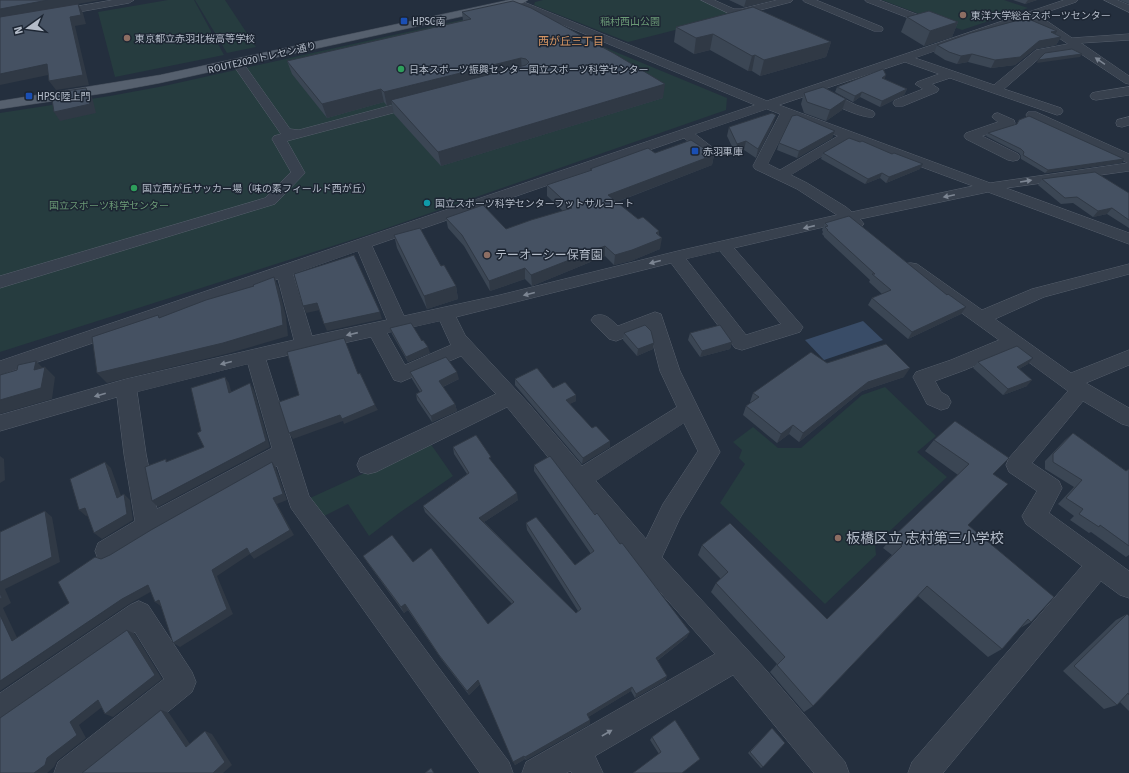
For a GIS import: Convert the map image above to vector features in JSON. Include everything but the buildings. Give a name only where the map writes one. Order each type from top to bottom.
[{"type":"main road","name":"ROUTE2020トレセン通り","points":[[0,105],[113,88],[516,1]]},
{"type":"street","points":[[68,0],[71,10]]},
{"type":"street","points":[[0,22],[128,0]]},
{"type":"street","points":[[706,0],[732,12],[741,12],[788,0]]},
{"type":"street","points":[[812,0],[878,29]]},
{"type":"street","points":[[870,0],[966,37]]},
{"type":"street","points":[[0,368],[686,134],[1073,0]]},
{"type":"street","points":[[1109,0],[1129,9]]},
{"type":"street","points":[[516,1],[743,96],[790,113],[834,121],[848,135],[1129,239]]},
{"type":"street","points":[[1031,14],[1129,81]]},
{"type":"street","points":[[995,90],[1040,52],[1074,44],[1129,37]]},
{"type":"street","points":[[905,58],[1057,111]]},
{"type":"street","points":[[237,62],[286,132],[299,134]]},
{"type":"street","points":[[899,103],[933,89],[921,84],[950,74]]},
{"type":"street","points":[[815,89],[852,108],[869,114]]},
{"type":"street","points":[[1096,96],[1129,91]]},
{"type":"street","points":[[1014,96],[1004,104],[1060,126],[1129,159]]},
{"type":"street","points":[[0,282],[270,201],[298,172],[279,140],[430,100]]},
{"type":"street","points":[[834,121],[852,108]]},
{"type":"street","points":[[790,113],[784,117],[760,166],[802,186],[841,210],[866,232]]},
{"type":"street","points":[[998,117],[1009,123],[971,136],[1013,157]]},
{"type":"street","points":[[686,134],[705,147]]},
{"type":"street","points":[[780,176],[848,135]]},
{"type":"street","points":[[0,423],[126,388],[256,356],[376,328],[445,314],[675,257],[988,187],[1129,167]]},
{"type":"street","points":[[363,244],[398,324]]},
{"type":"street","points":[[675,257],[742,343],[794,327],[724,246]]},
{"type":"street","points":[[901,260],[1075,386],[1129,418]]},
{"type":"street","points":[[284,271],[305,345]]},
{"type":"street","points":[[981,318],[1038,293],[1125,274]]},
{"type":"street","points":[[445,314],[457,339],[580,479],[648,560],[756,680],[834,773]]},
{"type":"street","points":[[600,320],[616,334],[655,318],[670,371],[709,452],[671,512],[648,560]]},
{"type":"street","points":[[376,328],[401,375],[464,347]]},
{"type":"street","points":[[941,402],[934,398],[923,377],[958,365],[1013,342]]},
{"type":"street","points":[[256,356],[299,501],[498,773]]},
{"type":"street","points":[[1129,357],[1075,386],[1017,465],[1051,488],[1034,516],[1129,586]]},
{"type":"street","points":[[126,388],[135,454],[148,526]]},
{"type":"street","points":[[368,465],[509,397]]},
{"type":"street","points":[[580,479],[688,410]]},
{"type":"street","points":[[107,551],[148,526],[284,452]]},
{"type":"street","points":[[923,773],[1099,564]]},
{"type":"street","points":[[0,710],[139,614],[182,682],[69,773]]},
{"type":"street","points":[[536,773],[582,762],[735,658]]},
{"type":"green space","points":[[168,0],[194,0],[224,55],[115,77],[98,12]]},
{"type":"green space","points":[[195,0],[225,0],[256,47],[227,53]]},
{"type":"green space","name":"稲村西山公園","points":[[543,0],[702,0],[734,15],[628,42],[534,5],[535,2]]},
{"type":"green space","name":"東洋大学総合スポーツセンター","points":[[882,0],[1004,0],[1028,8],[962,30]]},
{"type":"green space","name":"国立スポーツ科学センター","points":[[502,11],[519,12],[727,98],[726,110],[367,235],[0,352],[0,113],[164,86]]},
{"type":"green space","points":[[885,387],[936,436],[917,452],[947,477],[875,545],[876,555],[825,604],[720,503],[745,464],[739,458],[742,450],[733,442],[753,427],[778,448],[801,448],[862,395]]},
{"type":"green space","points":[[430,443],[453,476],[399,513],[369,536],[348,504],[322,517],[308,499]]},
{"type":"water","points":[[863,321],[883,340],[824,360],[805,340]]},
{"type":"place","name":"東洋大学総合スポーツセンター","points":[[963,15]]},
{"type":"place","name":"HPSC南","points":[[404,21]]},
{"type":"place","name":"東京都立赤羽北桜高等学校","points":[[127,38]]},
{"type":"place","name":"日本スポーツ振興センター国立スポーツ科学センター","points":[[401,69]]},
{"type":"place","name":"HPSC陸上門","points":[[29,96]]},
{"type":"place","name":"赤羽車庫","points":[[695,151]]},
{"type":"place","name":"国立西が丘サッカー場（味の素フィールド西が丘）","points":[[134,188]]},
{"type":"place","name":"国立スポーツ科学センターフットサルコート","points":[[427,203]]},
{"type":"place","name":"テーオーシー保育園","points":[[487,255]]},
{"type":"place","name":"板橋区立 志村第三小学校","points":[[838,538]]},
{"type":"district","name":"西が丘三丁目","points":[[571,41]]}]
